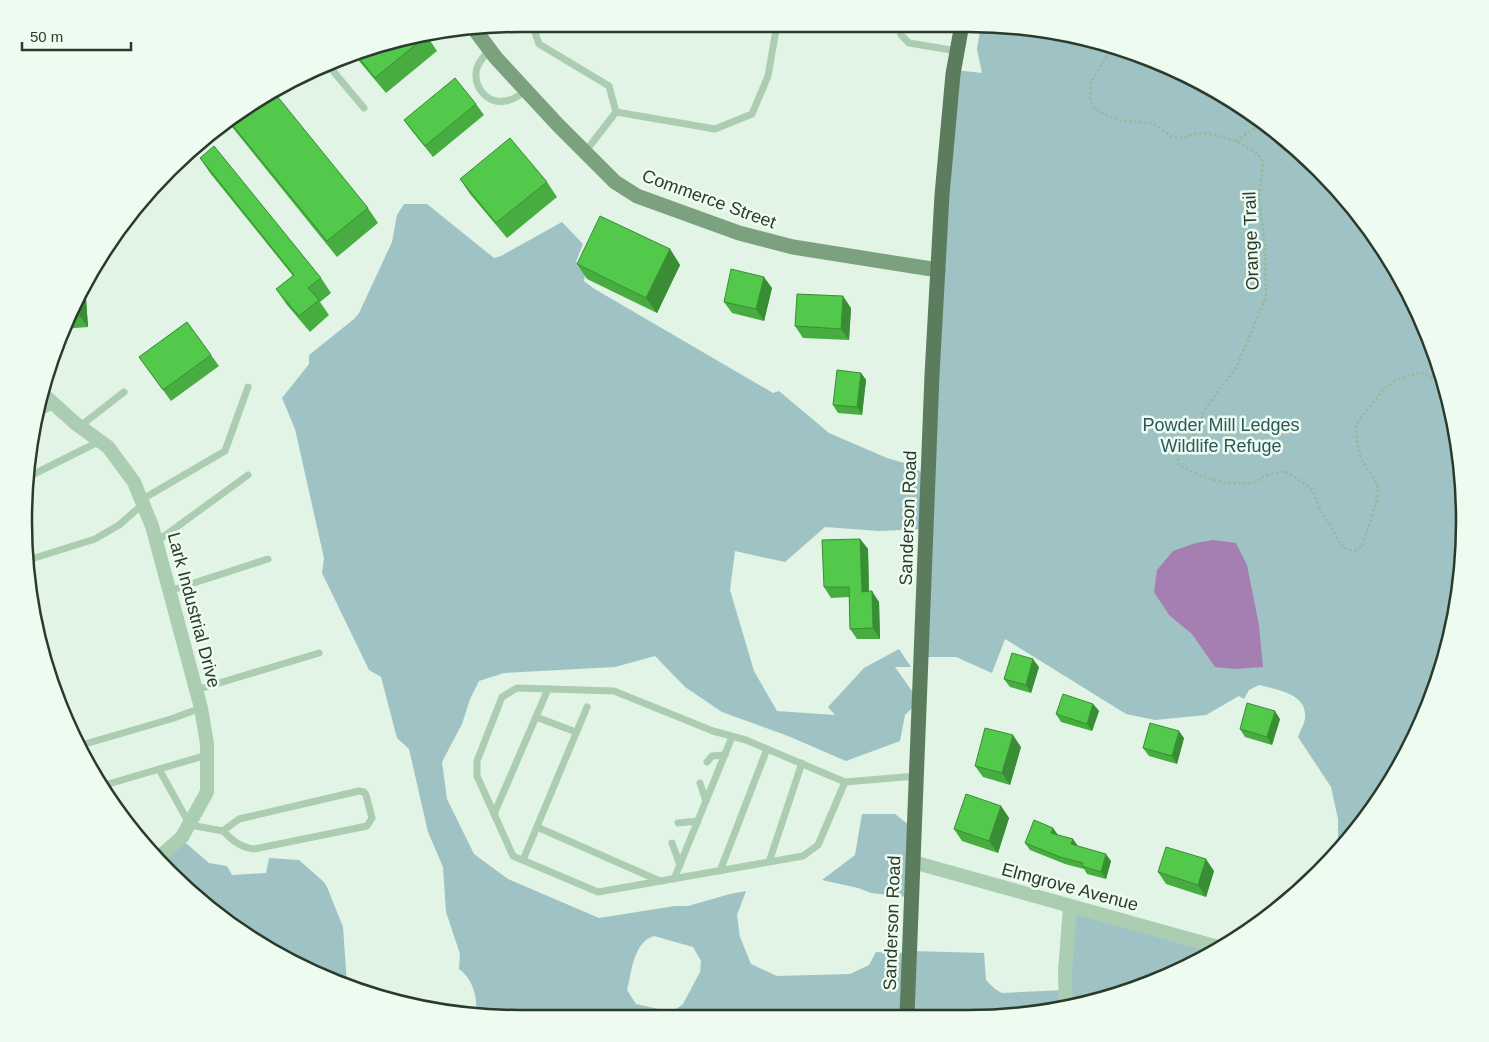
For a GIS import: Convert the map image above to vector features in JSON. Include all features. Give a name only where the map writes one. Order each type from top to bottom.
[{"type":"main road","name":"Sanderson Road","points":[[907,1010],[942,195],[953,74],[961,32]]},
{"type":"street","name":"Commerce Street","points":[[479,35],[526,91],[614,182],[637,196],[739,233],[793,247],[938,270]]},
{"type":"street","name":"Lark Industrial Drive","points":[[49,400],[108,447],[134,482],[156,542],[201,708],[208,755],[207,792],[182,838],[164,853]]},
{"type":"street","name":"Elmgrove Avenue","points":[[913,862],[1210,945]]},
{"type":"street","points":[[1066,999],[1065,971],[1070,907]]},
{"type":"lane","points":[[535,32],[539,44],[609,86],[616,112]]},
{"type":"lane","points":[[616,112],[715,129],[752,114],[768,76],[776,32]]},
{"type":"lane","points":[[900,32],[909,43],[957,51]]},
{"type":"lane","points":[[490,50],[479,62],[476,72],[477,85],[483,94],[491,100],[504,102],[514,99],[526,91]]},
{"type":"lane","points":[[333,71],[364,108]]},
{"type":"lane","points":[[585,152],[616,112]]},
{"type":"lane","points":[[34,558],[95,539],[119,525],[142,502],[225,451],[248,387]]},
{"type":"lane","points":[[80,426],[124,392]]},
{"type":"lane","points":[[35,473],[100,441]]},
{"type":"lane","points":[[156,542],[248,475]]},
{"type":"lane","points":[[169,591],[268,559]]},
{"type":"lane","points":[[196,690],[319,653]]},
{"type":"lane","points":[[845,782],[818,846],[803,856],[598,892],[513,856],[477,776],[477,761],[502,697],[517,688],[614,690],[713,731],[767,749],[845,782],[917,776]]},
{"type":"lane","points":[[494,814],[548,689]]},
{"type":"lane","points":[[524,860],[587,707]]},
{"type":"lane","points":[[86,744],[171,719],[201,708]]},
{"type":"lane","points":[[536,717],[576,732]]},
{"type":"lane","points":[[674,879],[732,737]]},
{"type":"lane","points":[[720,871],[767,749]]},
{"type":"lane","points":[[110,784],[208,755]]},
{"type":"lane","points":[[707,762],[712,756],[725,755]]},
{"type":"lane","points":[[769,862],[802,763]]},
{"type":"lane","points":[[159,770],[190,825],[223,831],[235,843],[244,848],[254,849],[367,826],[372,818],[366,795],[364,792],[359,791],[239,819],[223,831]]},
{"type":"lane","points":[[700,783],[706,801]]},
{"type":"lane","points":[[678,824],[698,821]]},
{"type":"lane","points":[[537,827],[660,881]]},
{"type":"lane","points":[[672,843],[680,865]]},
{"type":"path","name":"Orange Trail","points":[[1109,53],[1091,82],[1090,98],[1093,107],[1104,115],[1123,122],[1152,123],[1173,137],[1183,138],[1197,133],[1212,134],[1236,141],[1258,154],[1263,162],[1259,196],[1265,247],[1266,297],[1237,366],[1204,410],[1201,425],[1179,453],[1178,463],[1189,471],[1212,479],[1232,482],[1257,482],[1265,476],[1284,471],[1306,484],[1313,491],[1322,514],[1328,520],[1340,544],[1348,550],[1358,550],[1362,546],[1378,489],[1357,447],[1356,424],[1383,390],[1396,380],[1420,372],[1436,380]]},
{"type":"path","points":[[1236,141],[1256,127]]},
{"type":"green space","name":"Powder Mill Ledges Wildlife Refuge","points":[[980,33],[1032,37],[1094,49],[1125,58],[1184,83],[1239,115],[1290,154],[1335,199],[1356,224],[1391,277],[1419,334],[1431,364],[1440,395],[1452,457],[1456,521],[1452,585],[1440,647],[1431,678],[1419,708],[1391,765],[1356,818],[1338,839],[1338,819],[1331,787],[1298,737],[1305,719],[1305,710],[1297,698],[1282,691],[1259,685],[1249,690],[1244,699],[1239,696],[1206,715],[1155,720],[1126,714],[1005,639],[992,673],[956,657],[923,657],[925,529],[879,531],[825,527],[785,562],[735,551],[730,590],[754,671],[777,711],[835,715],[828,707],[864,668],[899,649],[911,667],[895,667],[919,701],[905,715],[900,741],[846,761],[788,736],[722,712],[685,687],[655,656],[615,667],[504,673],[479,681],[470,699],[462,724],[442,762],[447,799],[474,854],[508,879],[599,918],[675,906],[688,906],[746,891],[737,915],[740,937],[751,964],[777,976],[850,974],[869,965],[876,952],[984,953],[986,980],[1002,993],[1065,990],[1070,907],[1212,944],[1184,959],[1125,984],[1063,1000],[1032,1005],[968,1010],[675,1010],[683,1004],[700,972],[701,961],[693,947],[654,936],[642,944],[634,959],[627,990],[636,1004],[663,1010],[521,1010],[476,1007],[471,983],[459,969],[460,954],[446,912],[443,867],[428,832],[409,749],[397,738],[381,677],[369,670],[322,573],[324,558],[295,429],[282,398],[309,364],[309,355],[359,313],[392,242],[397,215],[404,204],[427,204],[494,258],[501,256],[562,222],[583,244],[576,262],[586,269],[584,281],[593,288],[773,393],[779,391],[829,433],[887,458],[911,465],[928,477],[955,70],[982,73],[977,49]]},
{"type":"green space","points":[[862,814],[895,814],[914,829],[908,897],[871,893],[822,880],[855,855]]},
{"type":"green space","points":[[180,838],[209,863],[227,866],[232,875],[266,873],[269,858],[299,860],[324,882],[327,887],[343,927],[347,977],[305,959],[250,927],[199,888],[163,852]]},
{"type":"shaded area","points":[[1213,540],[1236,543],[1247,565],[1259,625],[1263,667],[1234,669],[1215,667],[1192,634],[1169,615],[1154,592],[1157,570],[1173,551],[1196,543]]},
{"type":"building","points":[[416,44],[375,78],[360,59]]},
{"type":"building","points":[[455,78],[476,104],[425,146],[404,120]]},
{"type":"building","points":[[278,97],[368,208],[327,241],[233,126]]},
{"type":"building","points":[[510,138],[547,182],[496,223],[460,179]]},
{"type":"building","points":[[214,146],[321,278],[308,288],[319,300],[299,316],[276,289],[294,275],[200,158]]},
{"type":"building","points":[[600,216],[670,249],[646,298],[577,264]]},
{"type":"building","points":[[731,269],[764,277],[756,309],[724,302]]},
{"type":"building","points":[[797,294],[843,296],[841,329],[795,326]]},
{"type":"building","points":[[187,322],[211,355],[163,390],[139,357]]},
{"type":"building","points":[[837,370],[861,373],[857,407],[833,405]]},
{"type":"building","points":[[860,539],[862,592],[872,591],[873,628],[850,629],[849,587],[824,587],[822,540]]},
{"type":"building","points":[[1012,653],[1033,659],[1026,685],[1004,679]]},
{"type":"building","points":[[1063,694],[1093,704],[1087,724],[1056,714]]},
{"type":"building","points":[[1247,703],[1275,711],[1267,737],[1240,729]]},
{"type":"building","points":[[1150,723],[1179,731],[1172,756],[1143,748]]},
{"type":"building","points":[[985,728],[1013,735],[1002,773],[975,766]]},
{"type":"building","points":[[966,794],[1001,806],[989,841],[954,829]]},
{"type":"building","points":[[1034,820],[1053,828],[1051,833],[1073,839],[1071,844],[1106,854],[1101,872],[1082,866],[1083,863],[1060,857],[1025,843]]},
{"type":"building","points":[[1166,847],[1206,859],[1198,885],[1158,872]]}]
